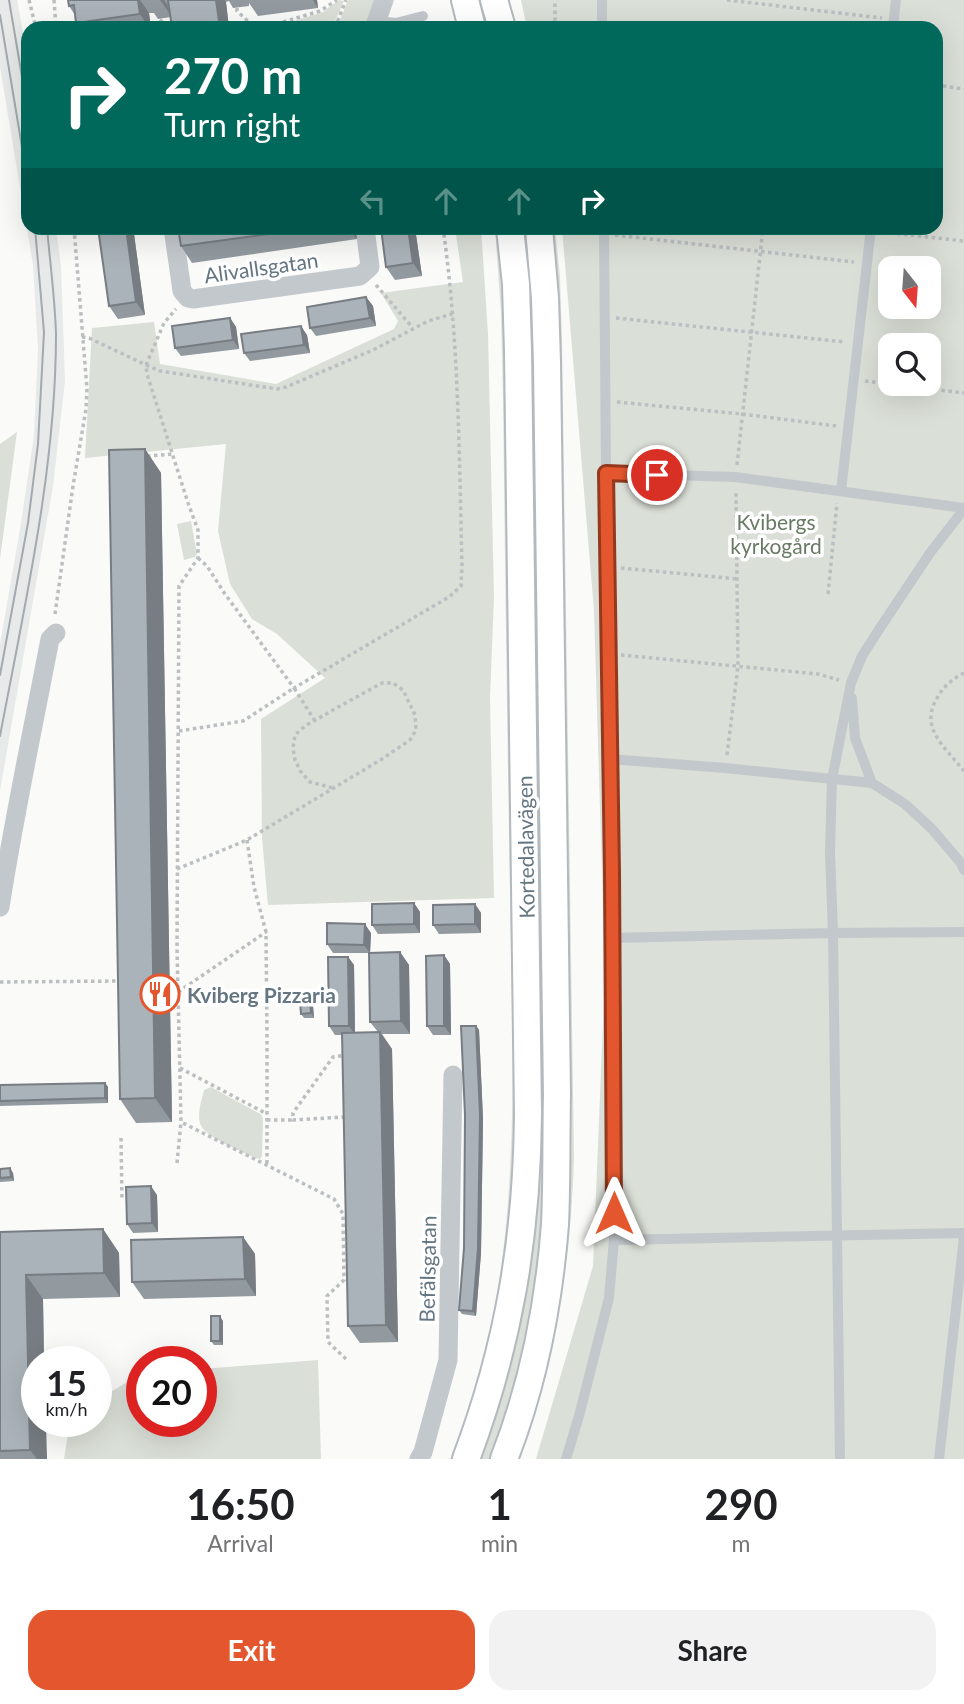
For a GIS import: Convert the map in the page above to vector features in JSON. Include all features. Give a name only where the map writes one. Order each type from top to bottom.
[{"type":"main road","points":[[465,0],[470,21]]},
{"type":"main road","points":[[494,0],[500,21]]},
{"type":"main road","name":"Kortedalavägen","points":[[466,1459],[486,1403],[505,1333],[521,1242],[527,1161],[518,350],[516,284],[511,235]]},
{"type":"main road","name":"Kortedalavägen","points":[[504,1459],[539,1336],[551,1259],[556,1192],[547,342],[540,235]]},
{"type":"street","points":[[377,21],[384,0]]},
{"type":"street","name":"Alivallsgatan","points":[[174,235],[182,291],[188,298],[193,299],[360,276],[370,267],[366,235]]},
{"type":"street","points":[[0,907],[50,639],[56,633]]},
{"type":"street","name":"Befälsgatan","points":[[419,1459],[448,1360],[453,1074]]},
{"type":"lane","points":[[602,0],[602,21]]},
{"type":"lane","points":[[894,21],[896,0]]},
{"type":"lane","points":[[404,21],[423,16]]},
{"type":"lane","points":[[566,1459],[609,1298],[614,1240],[604,235]]},
{"type":"lane","points":[[841,491],[870,235]]},
{"type":"lane","points":[[606,473],[736,477],[964,508],[930,553],[862,656],[851,683],[832,779],[830,853],[840,1459]]},
{"type":"lane","points":[[851,683],[855,738],[872,783]]},
{"type":"lane","points":[[610,759],[872,783],[905,804],[932,828],[964,870]]},
{"type":"lane","points":[[612,938],[964,932]]},
{"type":"lane","points":[[614,1240],[964,1235],[939,1459]]},
{"type":"path","points":[[29,0],[34,21]]},
{"type":"path","points":[[54,0],[56,21]]},
{"type":"path","points":[[294,21],[320,11],[337,0]]},
{"type":"path","points":[[338,21],[346,0]]},
{"type":"path","points":[[555,0],[555,21]]},
{"type":"path","points":[[727,0],[774,2],[878,21]]},
{"type":"path","points":[[237,8],[245,21]]},
{"type":"path","points":[[943,86],[964,89]]},
{"type":"path","points":[[56,633],[54,618],[87,388],[75,235]]},
{"type":"path","points":[[179,731],[243,721],[293,688],[449,597],[461,586],[458,405],[444,235]]},
{"type":"path","points":[[635,235],[867,263]]},
{"type":"path","points":[[725,768],[738,666],[736,477],[762,235]]},
{"type":"path","points":[[918,235],[964,241]]},
{"type":"path","points":[[376,285],[412,327]]},
{"type":"path","points":[[177,1163],[181,1122],[177,993],[179,586],[198,558],[198,530],[146,365],[164,323],[188,298]]},
{"type":"path","points":[[82,337],[160,371],[277,389],[373,350],[428,320],[452,314]]},
{"type":"path","points":[[605,317],[858,344]]},
{"type":"path","points":[[854,380],[964,393]]},
{"type":"path","points":[[606,401],[742,414],[848,428]]},
{"type":"path","points":[[135,456],[173,454]]},
{"type":"path","points":[[828,594],[837,502],[841,491]]},
{"type":"path","points":[[198,558],[207,566],[315,720]]},
{"type":"path","points":[[608,567],[737,579]]},
{"type":"path","points":[[609,654],[818,674],[851,683]]},
{"type":"path","points":[[964,673],[941,691],[932,706],[930,723],[938,740],[964,771]]},
{"type":"path","points":[[177,869],[247,840],[332,788],[410,740],[416,730],[415,715],[403,690],[393,683],[382,683],[315,720],[295,735],[293,748],[301,772],[310,782],[332,788]]},
{"type":"path","points":[[247,840],[254,887],[266,932],[267,1165]]},
{"type":"path","points":[[177,993],[266,932]]},
{"type":"path","points":[[0,982],[130,981]]},
{"type":"path","points":[[293,1120],[293,1113],[333,1057],[346,1055]]},
{"type":"path","points":[[178,1067],[267,1117],[293,1120],[346,1117]]},
{"type":"path","points":[[181,1122],[334,1199],[343,1214],[344,1280],[327,1296],[328,1342],[346,1359]]},
{"type":"path","points":[[121,1138],[122,1200]]},
{"type":"shaded area","points":[[0,0],[17,0],[21,21],[21,193],[0,67]]},
{"type":"shaded area","points":[[28,235],[57,235],[61,266],[65,381],[53,486],[0,791],[0,644],[34,435],[38,350],[33,265]]},
{"type":"green space","points":[[339,0],[344,1],[335,21],[294,21],[323,12]]},
{"type":"green space","points":[[348,0],[376,0],[368,21],[340,21]]},
{"type":"green space","name":"Kvibergs kyrkogård","points":[[521,0],[964,0],[964,1459],[536,1459],[593,1266],[605,975],[594,610],[563,235],[943,235],[943,21],[526,21]]},
{"type":"green space","points":[[456,235],[481,235],[488,334],[494,597],[490,698],[494,898],[268,905],[262,838],[261,719],[325,678],[277,634],[252,619],[230,584],[218,531],[226,444],[85,458],[92,328],[154,322],[160,364],[276,384],[394,329],[398,321],[381,293],[463,282]]},
{"type":"green space","points":[[495,235],[500,235],[508,359],[517,1115],[513,1213],[489,1356],[455,1459],[450,1459],[475,1391],[492,1321],[503,1251],[510,1179],[512,1035],[501,313]]},
{"type":"green space","points":[[521,235],[529,235],[537,397],[545,1206],[536,1296],[520,1371],[492,1459],[477,1459],[518,1322]]},
{"type":"green space","points":[[549,235],[556,235],[562,340],[574,1158],[565,1273],[552,1348],[520,1459],[515,1459],[551,1329]]},
{"type":"green space","points":[[17,432],[0,559],[0,444]]},
{"type":"green space","points":[[191,521],[197,554],[184,560],[177,524]]},
{"type":"green space","points":[[211,1087],[262,1115],[260,1159],[224,1144],[203,1129],[199,1119],[200,1106],[204,1090]]},
{"type":"green space","points":[[318,1360],[321,1459],[64,1459],[67,1437],[112,1437],[112,1391],[126,1383],[126,1437],[217,1437],[217,1368]]},
{"type":"building","points":[[68,0],[138,0],[140,14],[76,21],[74,5],[69,6]]},
{"type":"building","points":[[168,0],[216,0],[219,21],[171,21]]},
{"type":"building","points":[[99,235],[127,235],[136,302],[109,306]]},
{"type":"building","points":[[179,235],[261,235],[181,246]]},
{"type":"building","points":[[382,235],[409,235],[413,263],[386,267]]},
{"type":"building","points":[[366,297],[370,318],[310,328],[307,307]]},
{"type":"building","points":[[230,318],[233,340],[175,348],[172,326]]},
{"type":"building","points":[[301,326],[304,345],[244,353],[241,334]]},
{"type":"building","points":[[145,449],[155,1098],[120,1099],[109,450]]},
{"type":"building","points":[[414,903],[414,924],[372,925],[372,904]]},
{"type":"building","points":[[475,904],[475,924],[433,925],[433,905]]},
{"type":"building","points":[[327,923],[365,924],[364,945],[327,944]]},
{"type":"building","points":[[400,952],[401,1021],[370,1022],[369,953]]},
{"type":"building","points":[[444,955],[444,1026],[427,1026],[426,956]]},
{"type":"building","points":[[328,957],[348,957],[349,1026],[329,1026]]},
{"type":"building","points":[[310,1001],[311,1013],[301,1014],[300,1002]]},
{"type":"building","points":[[461,1026],[476,1026],[480,1115],[478,1248],[473,1311],[459,1310],[464,1248],[465,1115]]},
{"type":"building","points":[[380,1032],[386,1325],[348,1326],[342,1033]]},
{"type":"building","points":[[105,1083],[105,1098],[0,1101],[0,1085]]},
{"type":"building","points":[[10,1168],[11,1177],[0,1178],[0,1169]]},
{"type":"building","points":[[151,1186],[152,1223],[127,1224],[126,1187]]},
{"type":"building","points":[[103,1229],[104,1273],[26,1275],[28,1346],[21,1346],[21,1437],[30,1437],[30,1450],[0,1451],[0,1232]]},
{"type":"building","points":[[243,1237],[245,1279],[132,1282],[131,1240]]},
{"type":"building","points":[[211,1316],[220,1316],[220,1341],[211,1341]]},
{"type":"tram line","points":[[9,0],[21,71]]},
{"type":"tram line","points":[[0,15],[21,141]]},
{"type":"tram line","points":[[0,675],[28,523],[38,444],[44,332],[36,235]]},
{"type":"tram line","points":[[0,736],[29,586],[51,435],[56,334],[48,235]]},
{"type":"place","name":"Kviberg Pizzaria","points":[[160,994]]},
{"type":"route","points":[[614,1213],[606,473],[657,475]]}]
